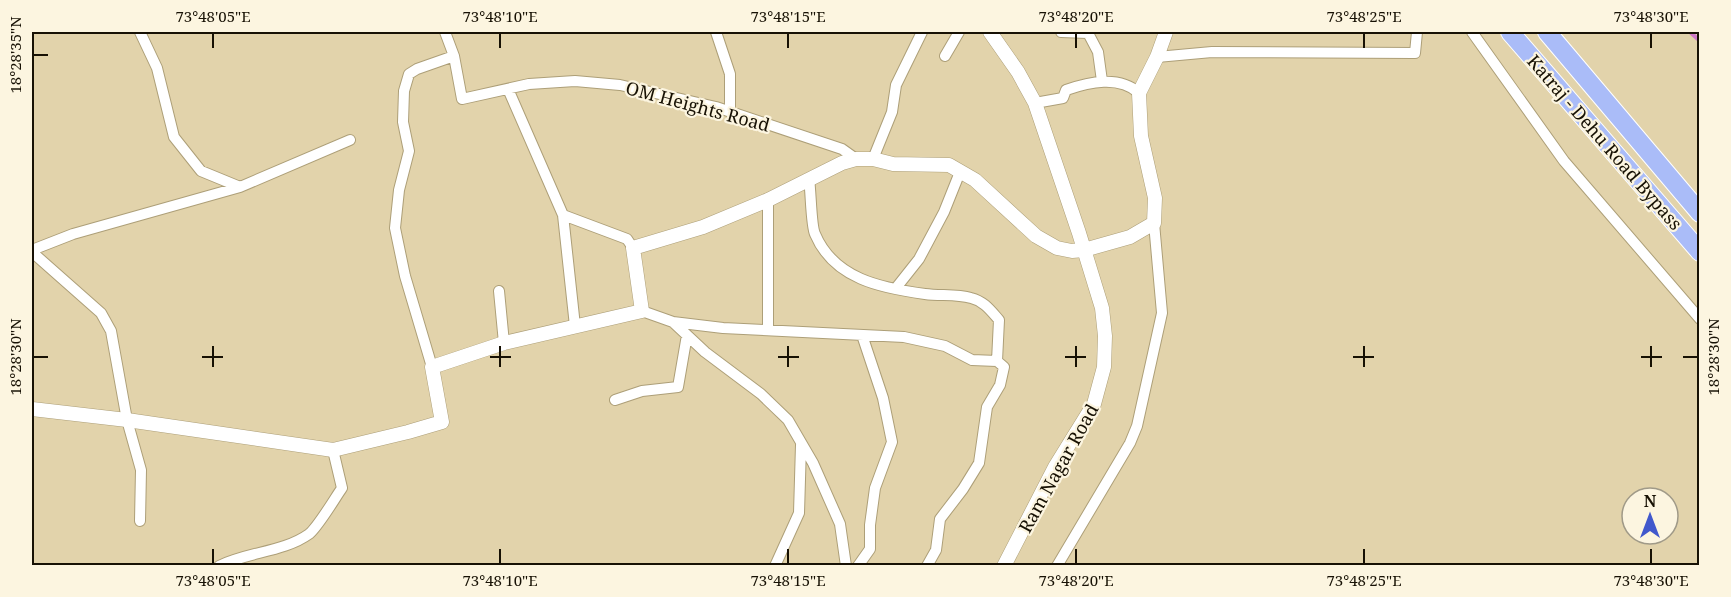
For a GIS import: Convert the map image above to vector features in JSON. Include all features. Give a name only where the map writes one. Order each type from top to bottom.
[{"type":"highway","name":"Katraj - Dehu Road Bypass","points":[[1510,32],[1700,252]]},
{"type":"highway","name":"Katraj - Dehu Road Bypass","points":[[1547,32],[1700,213]]},
{"type":"street","points":[[140,32],[157,68],[174,137],[201,171],[240,187]]},
{"type":"street","name":"OM Heights Road","points":[[445,32],[454,56],[462,99],[529,84],[575,81],[620,85],[730,111],[842,149],[856,159]]},
{"type":"street","points":[[717,32],[730,74],[730,111]]},
{"type":"street","points":[[873,159],[892,112],[896,85],[922,32]]},
{"type":"street","points":[[945,56],[959,32]]},
{"type":"street","name":"Ram Nagar Road","points":[[990,32],[1018,72],[1035,103],[1102,308],[1105,336],[1104,367],[1094,404],[1055,467],[1004,566]]},
{"type":"street","points":[[1061,32],[1088,33],[1098,52],[1102,81]]},
{"type":"street","points":[[1057,566],[1130,443],[1137,426],[1162,312],[1154,223],[1155,198],[1141,136],[1139,93],[1167,32]]},
{"type":"street","points":[[1157,57],[1212,52],[1415,53],[1417,32]]},
{"type":"street","points":[[1472,32],[1564,160],[1700,320]]},
{"type":"street","points":[[32,409],[127,420],[333,450],[442,422],[432,367],[405,276],[395,228],[399,190],[409,151],[403,122],[404,91],[409,74],[454,56]]},
{"type":"street","points":[[1035,103],[1063,98],[1066,90],[1086,83],[1102,81],[1129,84],[1139,93]]},
{"type":"street","points":[[508,89],[563,215],[574,326]]},
{"type":"street","points":[[140,521],[141,470],[127,420],[111,331],[101,313],[32,251],[73,234],[240,187],[350,140]]},
{"type":"street","points":[[633,248],[703,227],[768,200],[842,163],[856,159],[873,159],[893,164],[942,164],[975,180],[1036,236],[1057,248],[1072,251],[1084,250],[1130,237],[1154,223]]},
{"type":"street","points":[[896,288],[919,259],[944,212],[960,172]]},
{"type":"street","points":[[809,179],[813,232],[824,250],[842,270],[869,283],[924,294],[972,298],[986,305],[999,320],[997,361]]},
{"type":"street","points":[[768,200],[768,330]]},
{"type":"street","points":[[563,215],[627,239],[633,248],[642,311]]},
{"type":"street","points":[[499,291],[504,343]]},
{"type":"street","points":[[432,367],[504,343],[642,311],[673,322],[723,328],[904,337],[945,345],[972,360],[997,361],[1004,368],[1000,385],[987,407],[979,463],[940,519],[936,550],[927,566]]},
{"type":"street","points":[[673,322],[705,352],[761,394],[788,420],[813,463],[840,524],[846,566]]},
{"type":"street","points":[[615,400],[642,391],[678,387],[687,335]]},
{"type":"street","points":[[858,566],[870,549],[870,525],[875,488],[892,442],[883,398],[862,335]]},
{"type":"street","points":[[775,566],[799,513],[801,443]]},
{"type":"street","points":[[219,566],[233,559],[279,548],[310,534],[342,488],[333,450]]},
{"type":"waterway","points":[[1690,32],[1700,41]]}]
